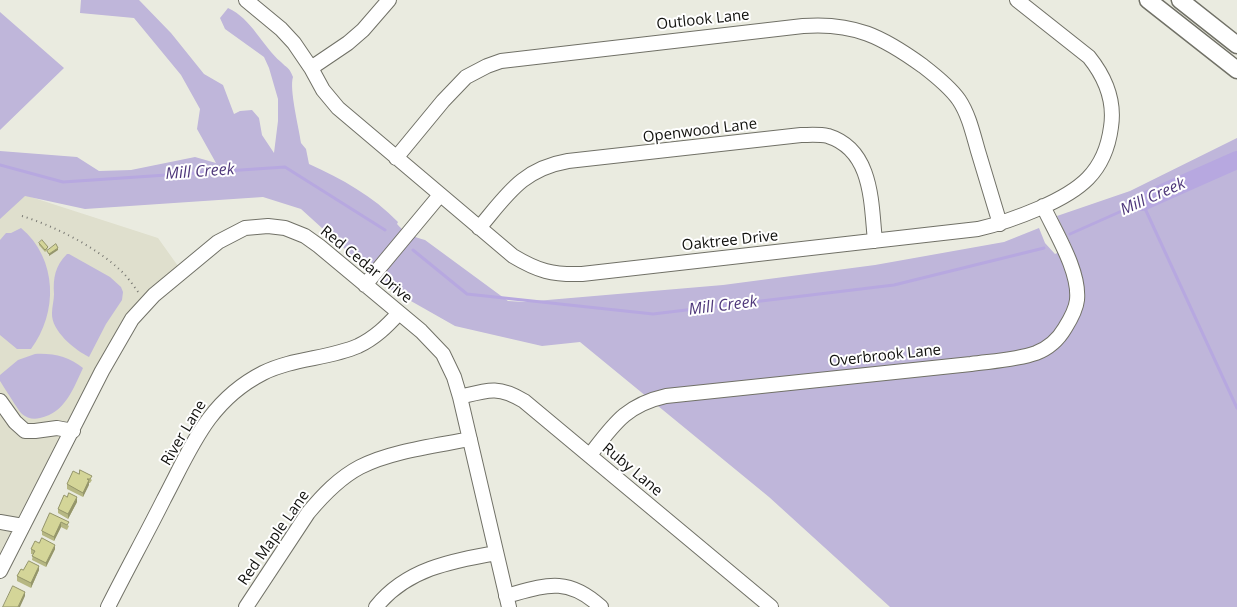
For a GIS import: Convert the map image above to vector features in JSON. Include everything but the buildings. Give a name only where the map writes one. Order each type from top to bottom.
[{"type":"main road","points":[[1148,0],[1236,67]]},
{"type":"main road","points":[[1180,0],[1237,46]]},
{"type":"street","name":"Oaktree Drive","points":[[246,0],[281,29],[294,43],[323,90],[338,108],[513,256],[538,270],[564,275],[978,229],[1000,224],[1070,194],[1096,171],[1108,147],[1112,114],[1107,87],[1097,67],[1089,57],[1018,0]]},
{"type":"street","points":[[311,68],[358,35],[388,0]]},
{"type":"street","name":"Outlook Lane","points":[[396,158],[443,101],[466,77],[501,61],[794,27],[832,26],[857,29],[874,35],[924,67],[949,88],[959,100],[971,127],[1000,224]]},
{"type":"street","name":"Openwood Lane","points":[[479,228],[520,181],[544,167],[568,161],[793,136],[818,135],[828,136],[842,143],[857,156],[862,164],[870,192],[875,241]]},
{"type":"street","points":[[365,285],[440,195]]},
{"type":"street","name":"Overbrook Lane","points":[[590,455],[611,428],[626,413],[652,399],[972,364],[1019,357],[1047,348],[1062,334],[1070,319],[1077,301],[1077,288],[1072,270],[1043,206]]},
{"type":"street","name":"Red Cedar Drive","points":[[0,571],[126,328],[146,303],[218,242],[244,228],[255,226],[285,228],[305,236],[421,331],[443,354],[454,377],[460,397],[507,601]]},
{"type":"street","name":"River Lane","points":[[108,607],[199,432],[218,406],[235,390],[268,371],[358,346],[383,330],[399,313]]},
{"type":"street","name":"Ruby Lane","points":[[460,397],[493,389],[513,394],[524,401],[771,607]]},
{"type":"street","points":[[0,401],[15,422],[25,431],[57,428],[73,431]]},
{"type":"street","name":"Red Maple Lane","points":[[246,607],[308,513],[326,493],[348,475],[360,467],[377,460],[470,439]]},
{"type":"street","points":[[0,522],[23,526]]},
{"type":"street","points":[[376,607],[396,586],[423,571],[446,563],[496,553]]},
{"type":"street","points":[[507,601],[557,585],[582,592],[601,607]]},
{"type":"path","points":[[22,216],[58,230],[110,261],[130,280],[146,303]]},
{"type":"shaded area","points":[[81,0],[139,0],[171,33],[204,74],[223,85],[234,114],[240,111],[252,110],[259,118],[262,135],[274,153],[278,121],[278,99],[264,57],[225,29],[220,18],[228,8],[236,13],[244,19],[274,56],[292,74],[293,99],[301,143],[306,149],[309,164],[368,196],[398,222],[397,224],[406,232],[425,240],[508,301],[524,302],[723,285],[875,265],[1004,242],[1039,228],[1045,243],[1055,254],[1072,247],[1057,216],[1130,191],[1237,138],[1237,607],[890,607],[769,497],[580,342],[542,346],[455,326],[388,288],[301,209],[263,197],[85,209],[25,196],[0,219],[0,151],[77,157],[99,171],[131,170],[195,157],[216,163],[197,129],[200,109],[181,75],[134,18],[80,13]]},
{"type":"shaded area","points":[[0,12],[64,68],[0,130]]},
{"type":"shaded area","points":[[0,187],[158,238],[178,266],[138,301],[120,325],[0,556]]},
{"type":"shaded area","points":[[21,228],[42,255],[48,270],[50,287],[46,319],[40,335],[31,349],[17,349],[0,335],[0,240],[6,233],[11,233]]},
{"type":"shaded area","points":[[67,254],[110,277],[121,287],[123,292],[122,300],[106,324],[89,357],[77,350],[65,339],[55,326],[53,320],[55,277],[57,268]]},
{"type":"shaded area","points":[[35,354],[61,356],[83,368],[72,392],[62,406],[49,415],[35,419],[26,417],[20,412],[0,381],[0,375],[18,360]]},
{"type":"waterway","name":"Mill Creek","points":[[1142,202],[1237,160]]},
{"type":"waterway","name":"Mill Creek","points":[[0,165],[63,182],[285,167],[385,230]]},
{"type":"waterway","points":[[1070,234],[1142,202],[1237,408]]},
{"type":"waterway","name":"Mill Creek","points":[[413,250],[467,294],[653,314],[894,285],[1044,248]]}]
